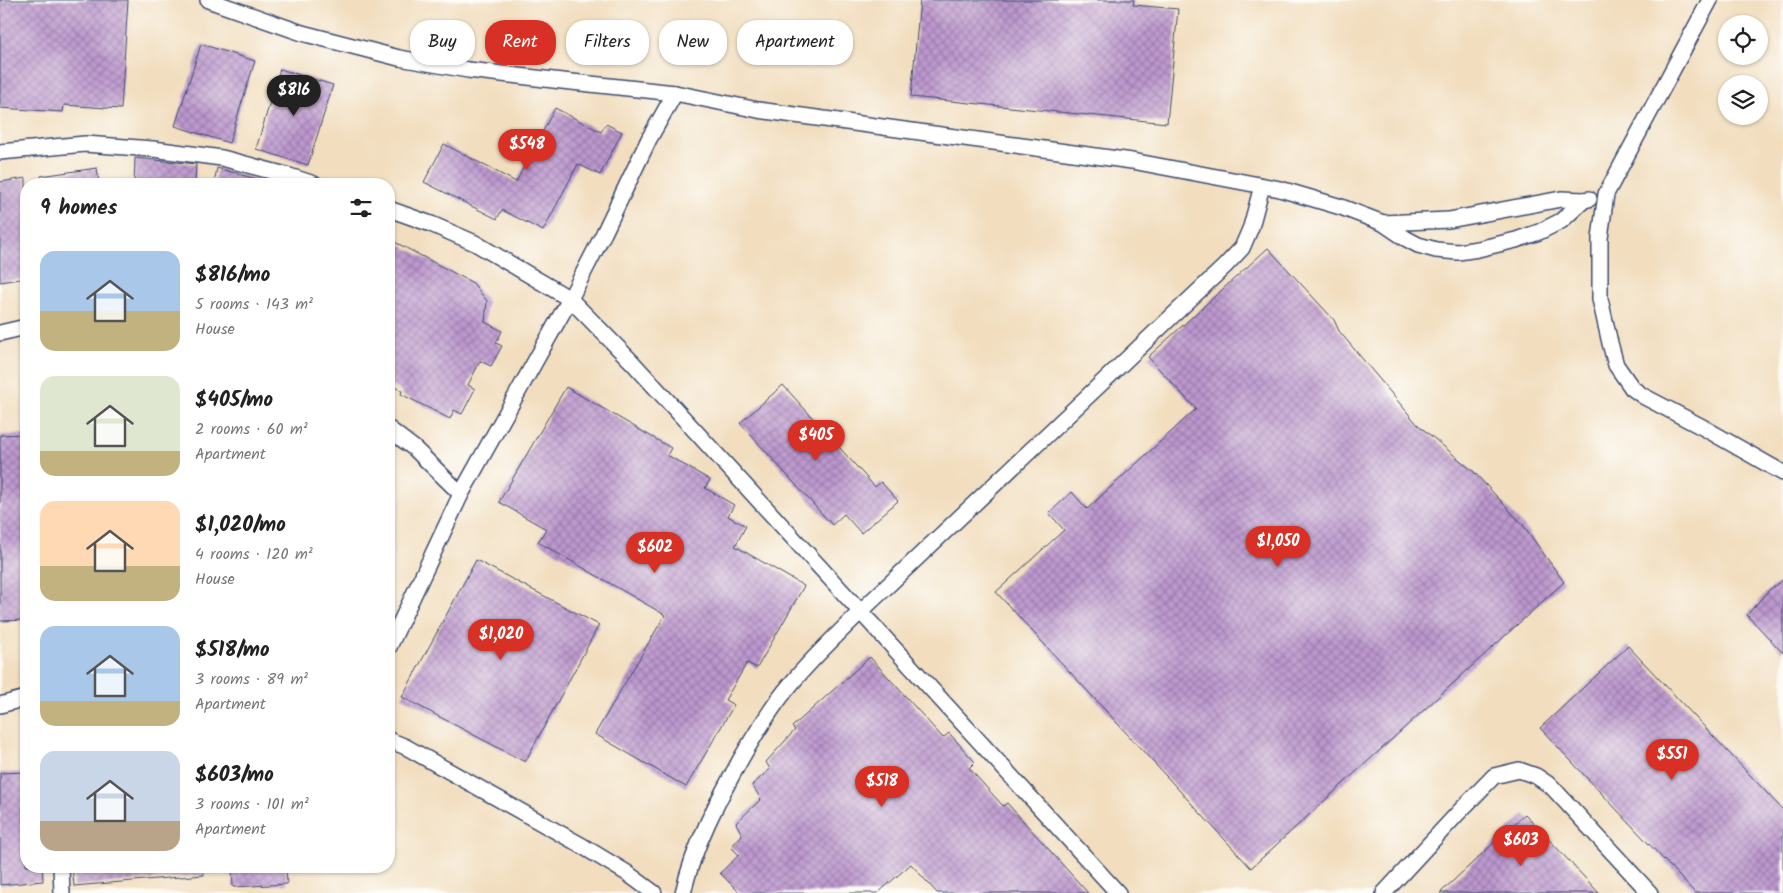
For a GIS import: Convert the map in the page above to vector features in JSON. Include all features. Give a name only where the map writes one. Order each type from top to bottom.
[{"type":"street","points":[[208,0],[302,33],[400,58],[543,79],[675,93],[758,110],[1132,161],[1262,186],[1306,196],[1383,223],[1418,245],[1436,250],[1458,252],[1478,249],[1538,232],[1561,221],[1584,200]]},
{"type":"street","points":[[1710,0],[1606,194],[1600,238],[1600,299],[1616,365],[1632,388],[1643,396],[1783,473]]},
{"type":"street","points":[[395,634],[462,494],[570,299],[649,139],[675,93]]},
{"type":"street","points":[[0,152],[85,144],[154,149],[222,158],[297,178]]},
{"type":"street","points":[[682,893],[690,866],[718,799],[765,718],[802,672],[860,612],[1225,266],[1242,248],[1251,227],[1262,186]]},
{"type":"street","points":[[1383,223],[1449,220],[1561,199],[1584,200],[1606,194]]},
{"type":"street","points":[[395,211],[475,243],[570,299],[632,362],[1118,893]]},
{"type":"street","points":[[0,333],[20,329]]},
{"type":"street","points":[[395,434],[415,449],[462,494]]},
{"type":"street","points":[[0,705],[20,700]]},
{"type":"street","points":[[395,742],[579,844],[654,893]]},
{"type":"street","points":[[1384,893],[1494,776],[1519,770],[1536,776],[1551,786],[1650,893]]},
{"type":"street","points":[[61,873],[62,893]]},
{"type":"building","points":[[0,0],[128,0],[121,109],[64,105],[63,112],[0,108]]},
{"type":"building","points":[[920,0],[1134,0],[1133,5],[1178,9],[1167,123],[911,97]]},
{"type":"building","points":[[201,44],[255,61],[229,143],[175,126]]},
{"type":"building","points":[[280,69],[333,85],[308,165],[256,149]]},
{"type":"building","points":[[555,108],[601,132],[606,124],[622,132],[600,175],[578,164],[543,231],[502,210],[497,219],[424,182],[444,144],[516,182]]},
{"type":"building","points":[[135,158],[196,164],[195,178],[134,178]]},
{"type":"building","points":[[97,168],[98,178],[41,178],[41,176]]},
{"type":"building","points":[[217,168],[253,178],[215,178]]},
{"type":"building","points":[[20,179],[20,279],[0,282],[0,182]]},
{"type":"building","points":[[395,242],[473,283],[487,301],[485,322],[502,331],[496,343],[502,346],[491,366],[480,361],[468,385],[475,389],[462,414],[454,410],[450,419],[401,394],[402,391],[395,387]]},
{"type":"building","points":[[1268,248],[1334,320],[1339,331],[1417,424],[1474,472],[1523,525],[1564,582],[1251,868],[996,592],[1064,530],[1049,513],[1072,492],[1087,509],[1196,409],[1148,357]]},
{"type":"building","points":[[783,385],[875,487],[881,482],[898,501],[861,533],[844,514],[832,525],[740,423]]},
{"type":"building","points":[[566,387],[671,448],[667,455],[710,480],[705,488],[734,505],[728,516],[746,526],[735,546],[804,586],[757,668],[747,663],[725,700],[734,705],[686,787],[595,734],[665,615],[538,542],[546,529],[499,502]]},
{"type":"building","points":[[20,434],[20,620],[0,621],[0,435]]},
{"type":"building","points":[[476,560],[599,625],[525,762],[402,697]]},
{"type":"building","points":[[1783,580],[1783,653],[1747,615],[1769,590]]},
{"type":"building","points":[[1628,646],[1783,810],[1783,893],[1695,893],[1540,728]]},
{"type":"building","points":[[870,657],[943,738],[949,733],[975,762],[969,768],[1003,806],[1007,803],[1088,893],[937,893],[911,864],[878,893],[740,893],[720,873],[739,855],[731,847],[742,835],[736,823],[761,799],[752,785],[770,769],[766,762],[795,730],[792,727]]},
{"type":"building","points":[[20,772],[20,873],[42,873],[43,881],[0,885],[0,773]]},
{"type":"building","points":[[1525,814],[1599,893],[1440,893]]},
{"type":"building","points":[[73,873],[204,873],[204,875],[74,886]]},
{"type":"building","points":[[232,873],[286,873],[287,884],[233,887]]}]
